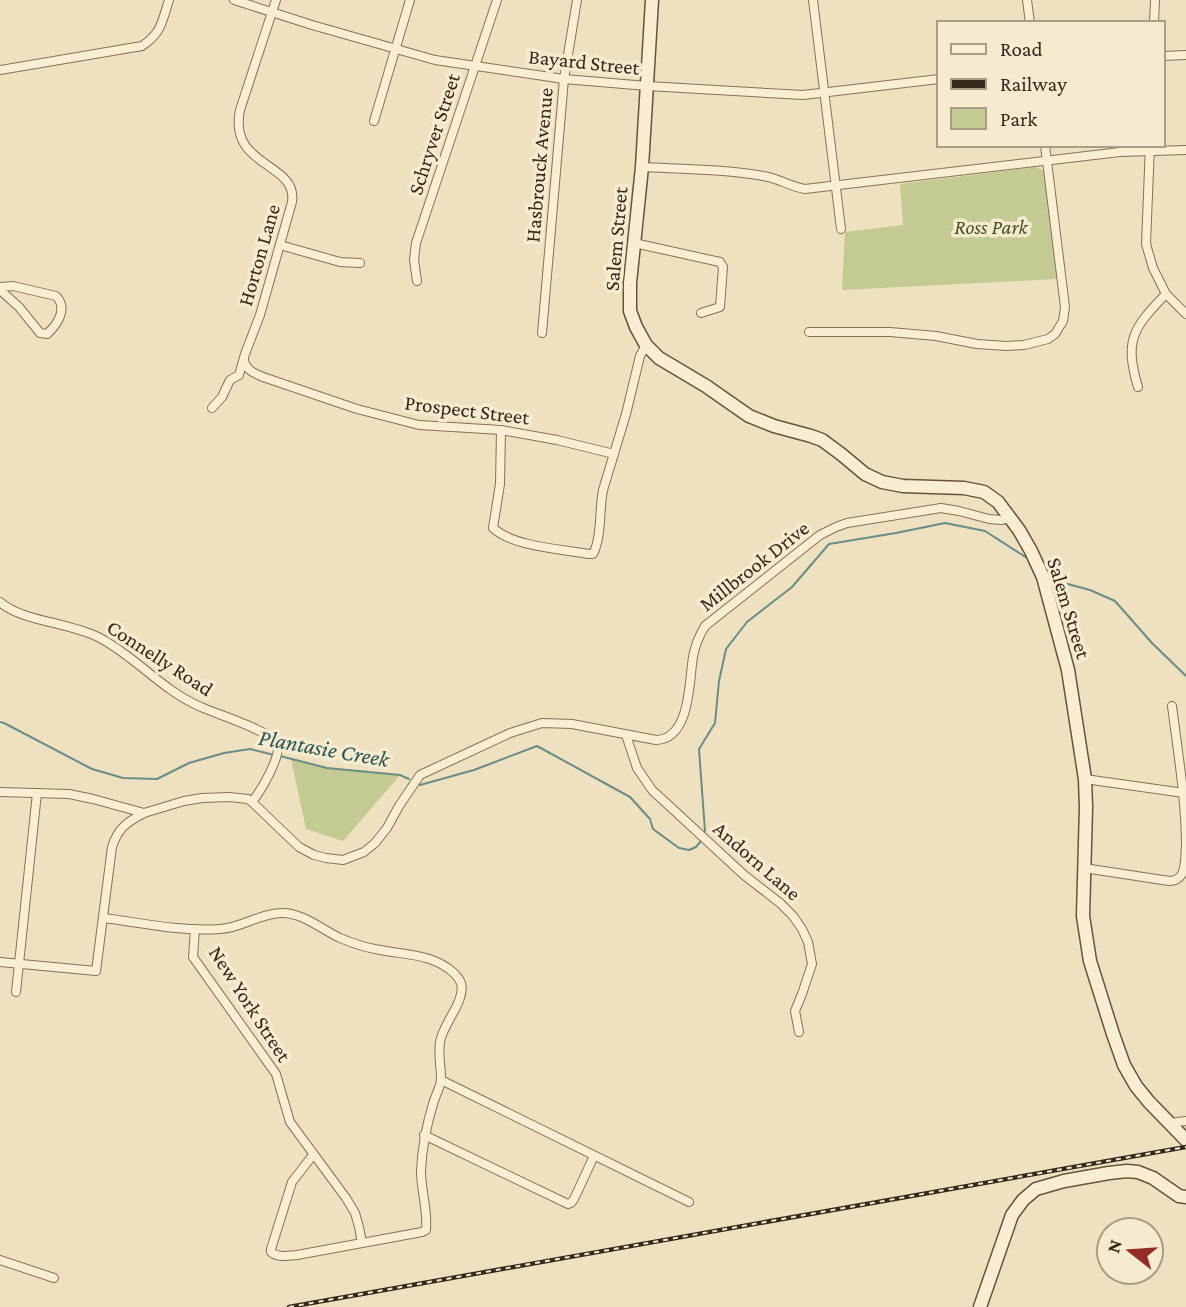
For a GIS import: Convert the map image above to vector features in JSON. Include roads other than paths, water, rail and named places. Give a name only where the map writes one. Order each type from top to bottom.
[{"type":"street","points":[[0,70],[142,46],[158,33],[169,0]]},
{"type":"street","name":"Bayard Street","points":[[234,0],[435,60],[564,79],[803,95],[937,79]]},
{"type":"street","name":"Horton Lane","points":[[212,408],[222,397],[230,380],[239,375],[260,315],[292,202],[293,190],[286,180],[246,147],[238,126],[240,110],[276,0]]},
{"type":"street","points":[[374,121],[410,0]]},
{"type":"street","name":"Schryver Street","points":[[416,281],[416,243],[497,0]]},
{"type":"street","name":"Hasbrouck Avenue","points":[[542,333],[564,79],[578,0]]},
{"type":"street","name":"Salem Street","points":[[652,0],[642,167],[629,284],[630,311],[636,327],[646,345],[659,358],[749,416],[822,440],[872,478],[893,485],[973,489],[992,497],[1010,517],[1039,568],[1068,670],[1085,779],[1083,916],[1090,961],[1124,1065],[1149,1102],[1186,1140]]},
{"type":"street","points":[[813,0],[841,229]]},
{"type":"street","points":[[1027,0],[1030,21]]},
{"type":"street","points":[[1154,21],[1155,0]]},
{"type":"street","points":[[1165,56],[1186,55]]},
{"type":"street","points":[[809,332],[890,332],[1007,346],[1048,339],[1063,321],[1065,307],[1045,147]]},
{"type":"street","points":[[642,167],[766,176],[805,189],[1150,148],[1186,150]]},
{"type":"street","points":[[1150,148],[1146,244],[1153,268],[1166,294],[1186,314]]},
{"type":"street","points":[[634,243],[720,262],[723,267],[721,302],[719,307],[701,313]]},
{"type":"street","points":[[280,245],[340,262],[360,263]]},
{"type":"street","points":[[13,286],[56,296],[62,309],[54,328],[47,334],[40,333],[0,288],[13,286]]},
{"type":"street","points":[[1138,387],[1130,356],[1134,337],[1144,317],[1166,294]]},
{"type":"street","points":[[501,430],[500,484],[492,525],[495,530],[527,543],[593,554],[597,543],[600,502],[640,356],[646,345]]},
{"type":"street","name":"Prospect Street","points":[[244,359],[251,372],[263,377],[357,409],[419,425],[501,430],[614,454]]},
{"type":"street","name":"Millbrook Drive","points":[[252,802],[299,847],[314,855],[343,860],[364,852],[375,843],[420,775],[510,733],[542,723],[572,724],[662,740],[678,727],[684,713],[695,647],[705,626],[820,535],[847,523],[941,508],[989,519],[1002,520],[1010,517]]},
{"type":"street","name":"Connelly Road","points":[[0,602],[10,611],[73,627],[99,637],[188,701],[273,737],[278,749],[266,782],[252,802]]},
{"type":"street","points":[[0,609],[10,611]]},
{"type":"street","points":[[1084,868],[1160,881],[1174,881],[1183,873],[1184,793],[1172,706]]},
{"type":"street","name":"Andorn Lane","points":[[626,735],[638,768],[652,790],[744,875],[780,903],[802,929],[811,951],[812,964],[795,1012],[799,1032]]},
{"type":"street","points":[[1085,779],[1184,793]]},
{"type":"street","points":[[0,792],[69,794],[144,813]]},
{"type":"street","points":[[16,992],[37,793]]},
{"type":"street","points":[[0,962],[96,971],[112,847],[116,836],[126,824],[144,813],[184,801],[229,797],[252,802]]},
{"type":"street","points":[[104,918],[195,929],[221,929],[274,913],[291,914],[340,938],[367,947],[423,956],[440,964],[458,978],[462,993],[440,1039],[442,1080],[436,1091],[424,1135],[421,1172],[426,1230],[297,1255],[275,1255],[271,1249],[292,1182],[313,1155]]},
{"type":"street","name":"New York Street","points":[[195,929],[193,957],[276,1074],[290,1122],[355,1213],[362,1243]]},
{"type":"street","points":[[442,1080],[689,1202]]},
{"type":"street","points":[[1170,1123],[1186,1121]]},
{"type":"street","points":[[424,1135],[568,1205],[574,1199],[594,1156]]},
{"type":"street","points":[[981,1307],[1012,1214],[1036,1189],[1064,1181],[1127,1171],[1153,1178],[1179,1196],[1186,1197]]},
{"type":"street","points":[[0,1260],[54,1278]]},
{"type":"waterway","name":"Plantasie Creek","points":[[705,831],[699,749],[715,723],[719,681],[726,649],[747,622],[792,587],[829,544],[945,523],[985,531],[1027,558]]},
{"type":"waterway","name":"Plantasie Creek","points":[[1048,569],[1064,583],[1115,601],[1186,676]]},
{"type":"waterway","name":"Plantasie Creek","points":[[0,722],[92,769],[123,778],[157,779],[189,763],[250,749],[274,755]]},
{"type":"waterway","name":"Plantasie Creek","points":[[420,785],[474,770],[537,746],[630,797],[650,819],[653,829],[679,848],[689,850],[701,841]]},
{"type":"waterway","name":"Plantasie Creek","points":[[280,756],[327,768],[400,775],[409,779]]},
{"type":"railway","points":[[289,1307],[1186,1147]]},
{"type":"park label","name":"Ross Park","points":[[991,227]]}]
